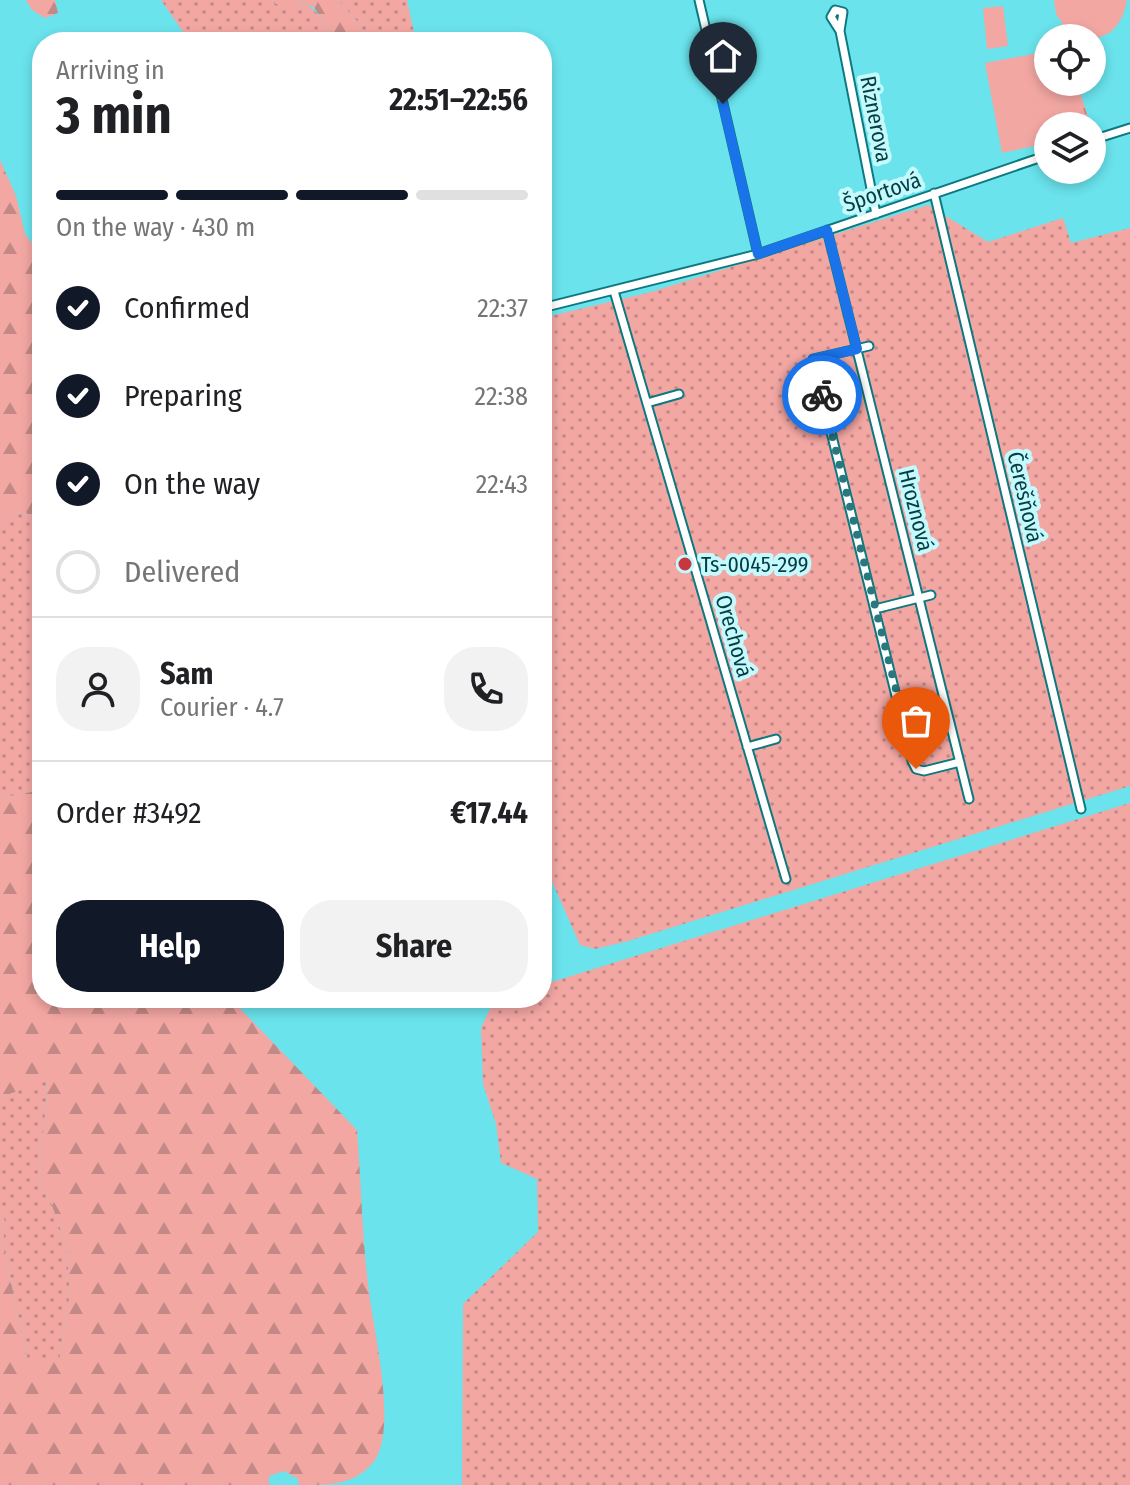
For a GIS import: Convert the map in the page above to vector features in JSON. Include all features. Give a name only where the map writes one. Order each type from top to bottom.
[{"type":"street","points":[[699,0],[758,254]]},
{"type":"street","name":"Riznerova","points":[[840,31],[876,214]]},
{"type":"street","points":[[1106,136],[1130,128]]},
{"type":"street","name":"Športová","points":[[552,306],[758,254],[1034,160]]},
{"type":"street","name":"Čerešňová","points":[[934,193],[1081,809]]},
{"type":"street","name":"Hroznová","points":[[827,230],[969,799]]},
{"type":"street","name":"Orechová","points":[[614,291],[786,879]]},
{"type":"street","points":[[869,346],[813,359],[916,769],[924,771],[960,762]]},
{"type":"street","points":[[647,403],[679,394]]},
{"type":"street","points":[[875,609],[931,595]]},
{"type":"street","points":[[747,747],[776,739]]},
{"type":"green space","points":[[26,0],[55,0],[58,13],[45,18],[32,10]]},
{"type":"green space","points":[[161,0],[273,0],[271,2],[306,5],[317,13],[329,32],[183,32]]},
{"type":"green space","points":[[338,0],[407,0],[414,32],[363,32]]},
{"type":"green space","points":[[338,0],[363,32],[329,32],[314,7],[298,3],[292,9],[271,2]]},
{"type":"green space","points":[[1054,0],[1127,0],[1120,21],[1106,34],[1106,24],[1062,24],[1056,14]]},
{"type":"green space","points":[[1003,6],[1008,46],[987,49],[983,8]]},
{"type":"green space","points":[[1034,54],[1034,96],[1057,96],[1060,112],[1034,112],[1034,146],[1002,153],[985,63]]},
{"type":"green space","points":[[1057,96],[1081,96],[1086,112],[1060,112]]},
{"type":"green space","points":[[0,160],[16,196],[25,234],[32,243],[32,521],[26,512],[0,520]]},
{"type":"green space","points":[[928,205],[988,242],[1063,218],[1071,243],[1130,228],[1130,786],[628,941],[595,949],[580,945],[552,882],[552,316],[651,292]]},
{"type":"green space","points":[[26,512],[32,521],[32,792],[0,798],[0,520]]},
{"type":"green space","points":[[32,792],[32,1008],[240,1008],[357,1130],[366,1265],[382,1374],[384,1423],[375,1460],[351,1479],[332,1484],[299,1485],[298,1479],[284,1471],[269,1476],[269,1485],[0,1485],[0,1213],[5,1221],[3,1245],[28,1362],[59,1361],[70,1293],[66,1244],[50,1200],[39,1182],[48,1081],[0,1097],[0,798]]},
{"type":"green space","points":[[1130,803],[1130,1485],[462,1485],[463,1304],[538,1232],[537,1179],[501,1163],[496,1124],[483,1084],[481,1028],[490,1008],[552,1008],[552,982]]},
{"type":"green space","points":[[48,1080],[39,1182],[50,1200],[66,1244],[70,1293],[59,1362],[28,1362],[3,1245],[5,1221],[0,1213],[0,1097]]},
{"type":"way so far","points":[[822,395],[916,769]]},
{"type":"place","name":"Ts-0045-299","points":[[685,564]]},
{"type":"route","points":[[723,104],[758,254],[827,230],[857,349],[813,359],[822,395]]}]
